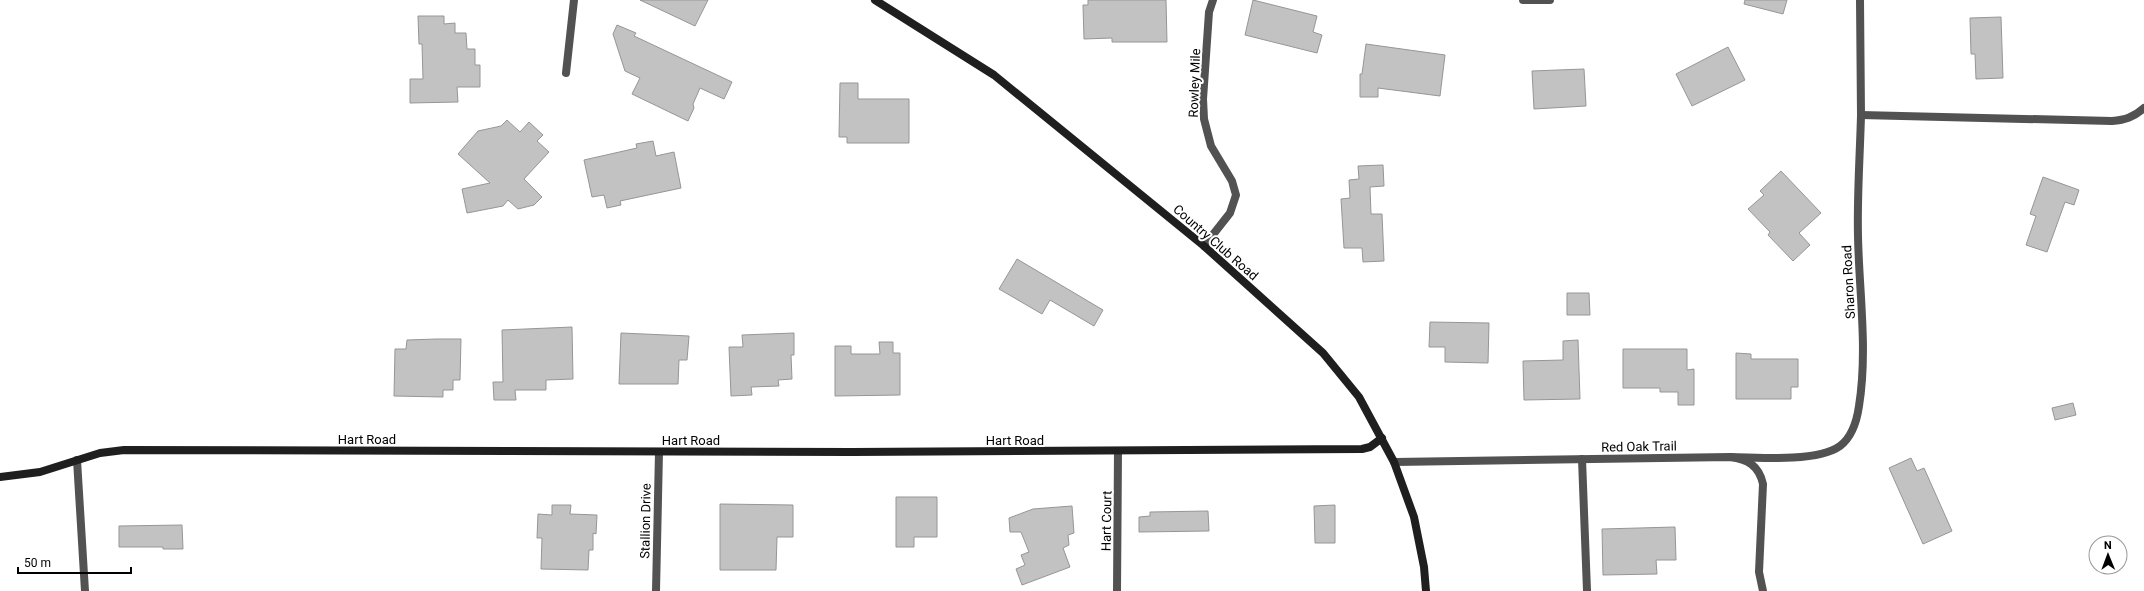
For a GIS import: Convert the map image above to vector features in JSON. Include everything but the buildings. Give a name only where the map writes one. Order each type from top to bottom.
[{"type":"street","points":[[566,74],[574,0]]},
{"type":"street","name":"Country Club Road","points":[[875,0],[994,75],[1204,246],[1323,353],[1358,398],[1382,438],[1394,462],[1414,517],[1424,567],[1426,591]]},
{"type":"street","name":"Rowley Mile","points":[[1204,246],[1230,213],[1236,195],[1232,181],[1211,146],[1204,120],[1203,99],[1210,12],[1213,0]]},
{"type":"street","points":[[1523,0],[1550,0]]},
{"type":"street","name":"Sharon Road","points":[[1730,457],[1820,455],[1840,445],[1851,432],[1855,423],[1861,394],[1862,342],[1858,224],[1861,115],[1860,0]]},
{"type":"street","points":[[1861,115],[2112,121],[2124,120],[2136,115],[2144,108]]},
{"type":"street","name":"Hart Road","points":[[0,477],[40,472],[100,453],[124,450],[1118,452],[1362,449],[1370,447],[1382,438]]},
{"type":"street","name":"Stallion Drive","points":[[656,591],[659,452]]},
{"type":"street","name":"Hart Court","points":[[1117,591],[1118,452]]},
{"type":"street","name":"Red Oak Trail","points":[[1394,462],[1730,457],[1745,460],[1759,472],[1762,478],[1764,490],[1759,572],[1763,591]]},
{"type":"street","points":[[1582,459],[1587,591]]},
{"type":"street","points":[[77,460],[85,591]]}]
